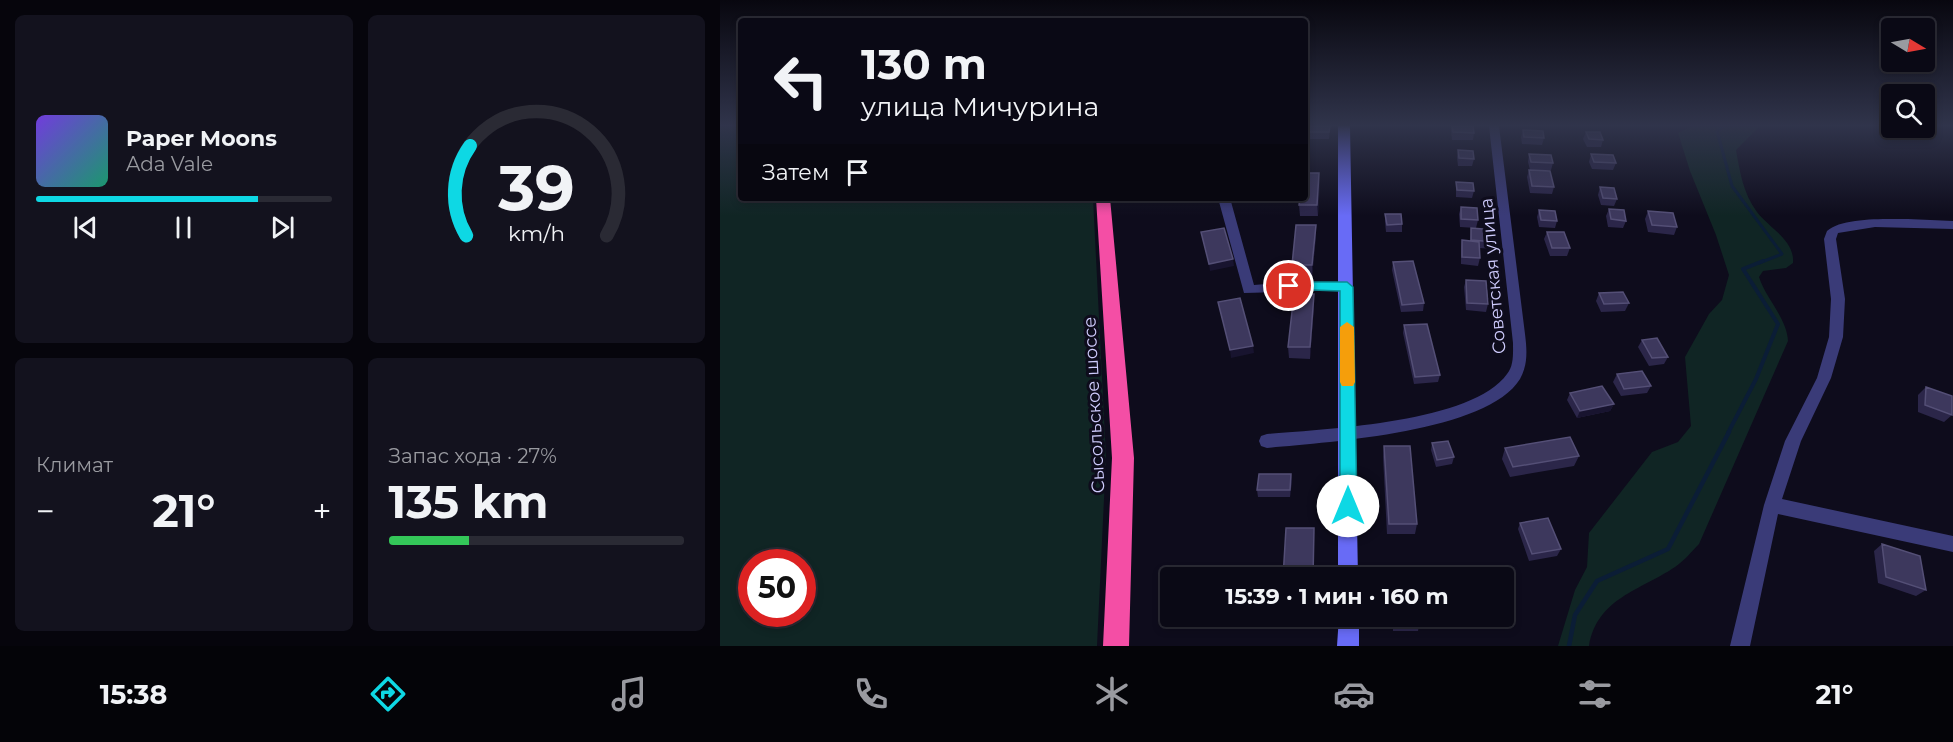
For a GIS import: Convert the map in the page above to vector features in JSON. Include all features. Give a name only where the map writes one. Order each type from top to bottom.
[{"type":"highway","name":"Сысольское шоссе","points":[[1103,201],[1123,459],[1116,646]]},
{"type":"main road","points":[[1345,156],[1348,567]]},
{"type":"main road","points":[[1348,646],[1349,627]]},
{"type":"street","name":"Советская улица","points":[[1267,441],[1348,434],[1436,417],[1479,406],[1503,391],[1512,380],[1519,365],[1518,337],[1498,156]]},
{"type":"street","points":[[1225,201],[1249,290],[1289,286],[1347,287]]},
{"type":"street","points":[[1740,646],[1772,505],[1793,441],[1824,378],[1836,337],[1838,299],[1830,239],[1833,231],[1856,225],[1951,229]]},
{"type":"street","points":[[1772,505],[1953,544]]},
{"type":"green space","points":[[720,156],[738,156],[738,201],[1093,201],[1106,457],[1097,646],[720,646]]},
{"type":"green space","points":[[1685,156],[1737,156],[1743,182],[1752,205],[1786,241],[1793,255],[1793,263],[1786,268],[1763,271],[1759,277],[1784,324],[1788,341],[1699,544],[1675,567],[1635,589],[1611,606],[1601,617],[1589,646],[1558,646],[1575,590],[1587,567],[1589,533],[1652,452],[1678,442],[1691,426],[1685,357],[1709,314],[1722,300],[1729,275],[1716,235]]},
{"type":"building","points":[[1459,156],[1474,156],[1474,159]]},
{"type":"building","points":[[1530,156],[1551,156],[1553,163],[1531,162]]},
{"type":"building","points":[[1592,156],[1613,156],[1616,163],[1594,162]]},
{"type":"building","points":[[1529,170],[1550,171],[1554,187],[1532,186]]},
{"type":"building","points":[[1308,173],[1319,173],[1317,205],[1299,205],[1300,201],[1308,201]]},
{"type":"building","points":[[1456,182],[1473,183],[1474,191],[1457,190]]},
{"type":"building","points":[[1600,187],[1614,188],[1617,199],[1603,198]]},
{"type":"building","points":[[1461,207],[1477,208],[1478,220],[1461,219]]},
{"type":"building","points":[[1609,209],[1624,210],[1626,221],[1611,219]]},
{"type":"building","points":[[1539,210],[1555,211],[1557,221],[1541,220]]},
{"type":"building","points":[[1648,211],[1673,213],[1677,227],[1652,225]]},
{"type":"building","points":[[1385,214],[1401,214],[1402,224],[1387,225]]},
{"type":"building","points":[[1296,225],[1316,225],[1312,265],[1292,265]]},
{"type":"building","points":[[1224,228],[1233,259],[1209,264],[1201,232]]},
{"type":"building","points":[[1471,228],[1495,230],[1495,242],[1471,240]]},
{"type":"building","points":[[1547,232],[1564,232],[1570,248],[1552,248]]},
{"type":"building","points":[[1462,240],[1479,242],[1480,258],[1462,257]]},
{"type":"building","points":[[1413,261],[1424,303],[1402,305],[1393,262]]},
{"type":"building","points":[[1466,280],[1486,281],[1488,304],[1467,303]]},
{"type":"building","points":[[1623,292],[1629,303],[1604,304],[1599,293]]},
{"type":"building","points":[[1294,294],[1314,294],[1310,347],[1288,347]]},
{"type":"building","points":[[1240,298],[1253,346],[1230,350],[1218,302]]},
{"type":"building","points":[[1427,324],[1440,375],[1415,377],[1404,325]]},
{"type":"building","points":[[1657,338],[1668,357],[1652,358],[1642,340]]},
{"type":"building","points":[[1642,371],[1651,386],[1624,389],[1617,374]]},
{"type":"building","points":[[1602,386],[1614,404],[1580,411],[1570,393]]},
{"type":"building","points":[[1926,387],[1952,396],[1952,415],[1925,405]]},
{"type":"building","points":[[1570,437],[1579,456],[1513,467],[1505,448]]},
{"type":"building","points":[[1448,441],[1454,457],[1437,460],[1432,443]]},
{"type":"building","points":[[1384,446],[1410,446],[1417,524],[1389,524]]},
{"type":"building","points":[[1259,474],[1291,474],[1290,490],[1257,490]]},
{"type":"building","points":[[1548,518],[1561,549],[1532,554],[1520,523]]},
{"type":"building","points":[[1286,528],[1314,528],[1313,567],[1284,567]]},
{"type":"building","points":[[1882,544],[1920,556],[1926,590],[1886,577]]},
{"type":"waterway","points":[[1724,156],[1732,186],[1782,254],[1759,263]]},
{"type":"waterway","points":[[1728,433],[1756,379],[1778,324],[1743,269],[1763,261]]},
{"type":"waterway","points":[[1569,646],[1575,615],[1597,581],[1668,549],[1729,432]]},
{"type":"slow traffic","points":[[1347,327],[1348,382]]},
{"type":"route","points":[[1289,286],[1347,287],[1348,506]]}]
